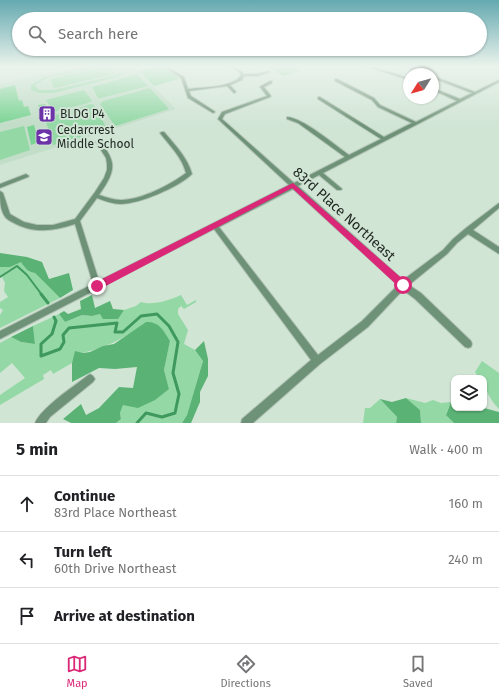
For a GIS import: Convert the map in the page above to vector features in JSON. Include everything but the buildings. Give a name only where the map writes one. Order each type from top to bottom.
[{"type":"street","points":[[186,86],[189,97],[213,112]]},
{"type":"street","points":[[187,90],[222,86]]},
{"type":"street","points":[[229,86],[234,92]]},
{"type":"street","name":"83rd Place Northeast","points":[[264,86],[262,87],[269,96],[223,113],[220,119],[403,285],[418,296],[468,344]]},
{"type":"street","points":[[347,86],[373,99],[379,106],[415,123]]},
{"type":"street","points":[[456,86],[475,93]]},
{"type":"street","points":[[0,335],[490,86]]},
{"type":"street","points":[[439,92],[459,100]]},
{"type":"street","points":[[319,98],[338,109],[362,127],[384,139]]},
{"type":"street","points":[[289,118],[300,122],[349,157]]},
{"type":"street","points":[[96,196],[119,202],[128,201],[178,182],[189,174],[188,164],[162,133]]},
{"type":"street","points":[[0,193],[7,215],[18,223],[32,227],[45,228],[58,227],[77,221],[96,196],[110,171],[110,162],[98,142]]},
{"type":"street","points":[[319,172],[339,189]]},
{"type":"street","points":[[0,186],[26,176]]},
{"type":"street","points":[[246,423],[318,361],[365,324],[403,285],[445,252],[455,240],[499,205]]},
{"type":"street","points":[[77,221],[97,286]]},
{"type":"street","points":[[215,226],[318,361]]},
{"type":"street","points":[[468,230],[499,251]]},
{"type":"street","points":[[40,423],[47,414],[90,379]]},
{"type":"shaded area","name":"Cedarcrest Middle School","points":[[0,86],[153,86],[176,109],[0,165]]},
{"type":"green space","points":[[31,86],[35,86],[39,90],[54,90],[72,86],[82,86],[53,93],[39,93],[31,90]]},
{"type":"green space","points":[[53,86],[64,86],[54,88]]},
{"type":"green space","points":[[148,86],[101,98],[98,98],[92,87]]},
{"type":"green space","points":[[150,88],[169,109],[115,126],[100,104],[103,101]]},
{"type":"green space","points":[[84,90],[92,101],[54,112],[46,100]]},
{"type":"green space","points":[[91,104],[94,105],[107,129],[53,145],[45,118]]},
{"type":"green space","points":[[24,126],[30,150],[0,160],[0,132]]},
{"type":"green space","points":[[0,253],[27,257],[42,262],[49,279],[69,273],[73,290],[60,298],[35,273],[30,272],[21,262],[10,267],[0,267]]},
{"type":"green space","points":[[21,261],[30,272],[35,273],[60,298],[0,328],[0,315],[3,310],[0,308],[0,302],[8,297],[4,291],[5,283],[2,277],[11,270],[10,269],[0,276],[0,267],[10,267]]},
{"type":"green space","points":[[92,295],[95,308],[110,301],[113,309],[124,310],[118,319],[103,319],[100,314],[92,316],[82,315],[65,322],[59,314],[64,311],[68,314],[81,309],[80,301]]},
{"type":"green space","points":[[181,295],[187,305],[196,300],[196,302],[184,309],[181,306],[178,309],[178,314],[188,330],[184,344],[195,350],[203,361],[187,415],[182,423],[116,423],[121,419],[120,413],[123,405],[169,389],[164,370],[170,341],[146,322],[121,339],[104,347],[75,354],[72,363],[53,374],[51,370],[43,375],[44,379],[0,405],[0,395],[25,378],[12,363],[0,373],[0,343],[11,337],[21,342],[35,344],[33,326],[59,314],[65,322],[82,315],[92,316],[100,314],[117,319],[124,310],[136,306],[141,302],[156,303]]},
{"type":"green space","points":[[146,322],[155,323],[158,325],[170,341],[164,370],[169,389],[155,400],[138,408],[123,405],[120,413],[121,419],[116,423],[71,423],[63,419],[81,404],[86,415],[99,408],[119,387],[133,388],[137,367],[115,369],[99,368],[72,382],[72,363],[75,351],[83,353],[90,352],[103,346],[114,344]]},
{"type":"green space","points":[[33,326],[35,344],[21,342],[11,337]]},
{"type":"green space","points":[[204,341],[208,359],[208,376],[200,392],[200,402],[191,423],[182,423],[187,415],[203,361],[195,350]]},
{"type":"green space","points":[[482,361],[499,373],[499,409],[488,395],[487,375],[477,375],[475,372]]},
{"type":"green space","points":[[406,398],[425,403],[433,400],[441,403],[451,402],[446,414],[454,423],[421,423],[420,410]]},
{"type":"green space","points":[[406,398],[420,410],[421,423],[396,423],[397,417],[380,399],[392,402]]},
{"type":"green space","points":[[380,399],[397,417],[396,423],[363,423],[365,408],[370,408]]},
{"type":"green space","points":[[451,402],[451,411],[487,411],[487,409],[499,412],[499,423],[454,423],[446,415]]},
{"type":"waterway","points":[[0,277],[17,266],[27,275],[42,295]]},
{"type":"waterway","points":[[41,294],[48,303]]},
{"type":"waterway","points":[[54,317],[56,321],[52,334],[41,344],[41,356],[60,349],[64,342],[63,335],[69,328],[117,323],[115,332],[123,332],[141,316],[157,314],[169,326],[178,342],[173,373],[179,394],[175,413],[162,417],[146,413],[137,423]]},
{"type":"place","name":"BLDG P4","points":[[47,114]]},
{"type":"place","name":"Cedarcrest Middle School","points":[[44,137]]},
{"type":"route","points":[[97,286],[293,185],[403,285]]}]
